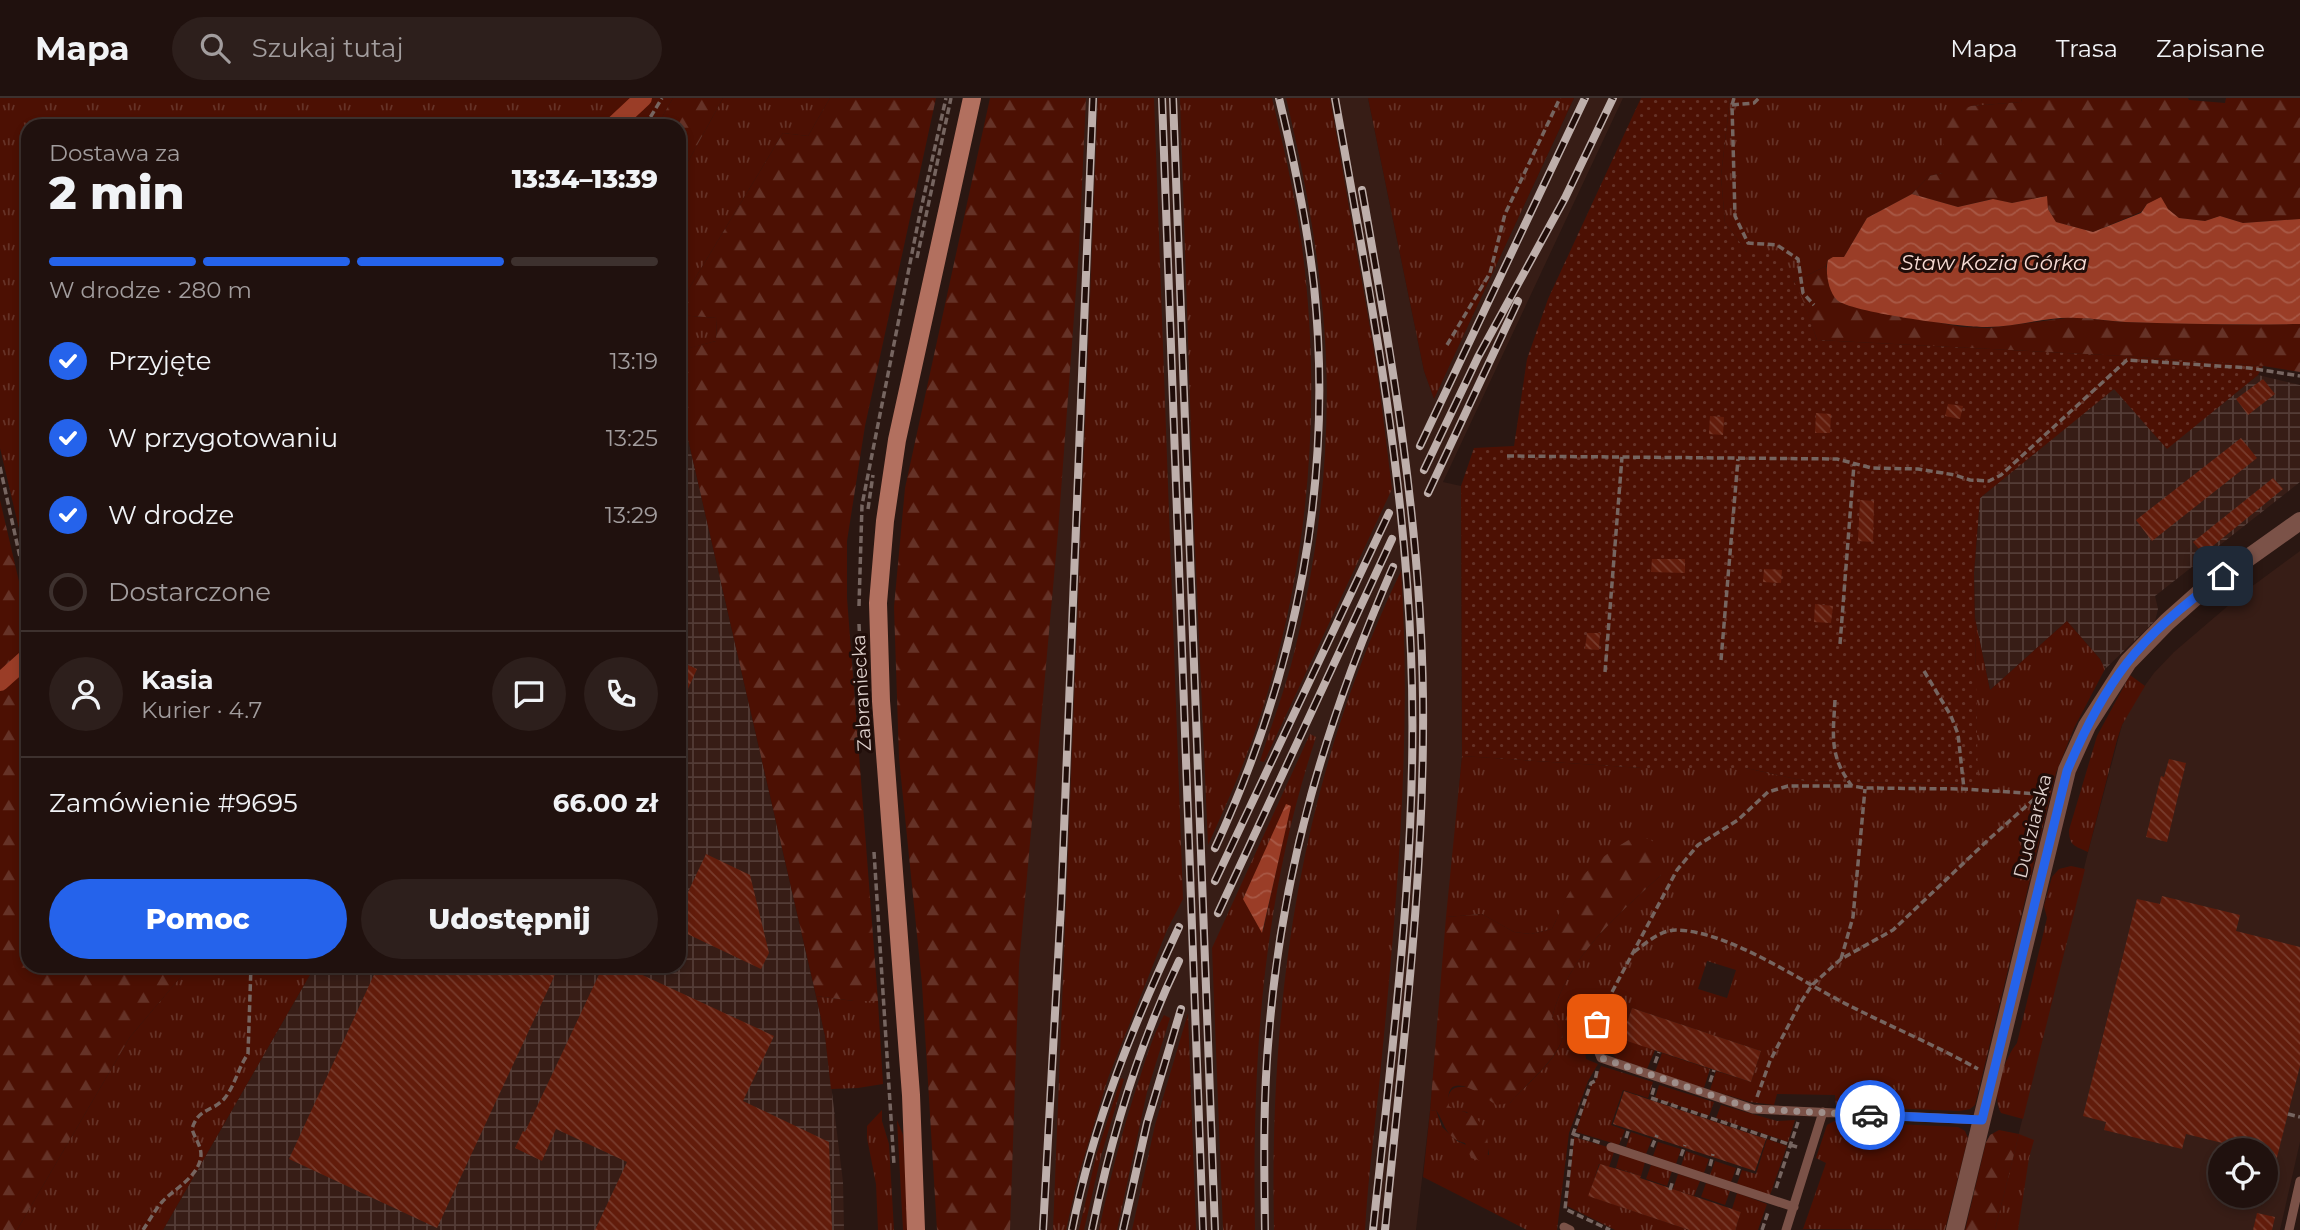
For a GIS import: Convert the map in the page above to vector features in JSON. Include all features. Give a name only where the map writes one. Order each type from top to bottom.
[{"type":"main road","name":"Zabraniecka","points":[[916,1230],[911,1095],[881,701],[878,603],[885,521],[897,440],[972,98]]},
{"type":"street","name":"Dudziarska","points":[[1955,1230],[2067,771],[2087,726],[2128,662],[2167,622],[2203,590],[2300,521]]},
{"type":"lane","points":[[1606,1003],[1596,1034],[1596,1048],[1601,1058],[1753,1109],[1982,1120]]},
{"type":"lane","points":[[1786,1230],[1823,1112]]},
{"type":"lane","points":[[1611,1147],[1794,1207]]},
{"type":"lane","points":[[2289,1230],[2300,1181]]},
{"type":"path","points":[[649,119],[662,98]]},
{"type":"path","points":[[1447,345],[1490,273],[1505,214],[1560,98]]},
{"type":"path","points":[[1734,98],[1735,216],[1748,243],[1777,245],[1798,259],[1803,293],[1814,305]]},
{"type":"path","points":[[1732,105],[1754,103],[1759,98]]},
{"type":"path","points":[[1507,456],[1837,459],[1872,468],[1918,469],[1970,480],[1989,481],[2001,475],[2127,360],[2249,368],[2300,376]]},
{"type":"path","points":[[1605,672],[1622,457]]},
{"type":"path","points":[[1721,660],[1738,458]]},
{"type":"path","points":[[1840,644],[1854,464]]},
{"type":"path","points":[[0,467],[21,562]]},
{"type":"path","points":[[1924,671],[1951,716],[1958,734],[1964,789]]},
{"type":"path","points":[[1835,700],[1833,747],[1843,774],[1852,786]]},
{"type":"path","points":[[1753,1109],[1770,1061],[1812,985],[1841,959],[1893,930],[1988,840],[2067,771]]},
{"type":"path","points":[[1606,1003],[1677,870],[1698,845],[1738,820],[1768,792],[1788,786],[1852,786],[2040,794]]},
{"type":"path","points":[[1841,959],[1853,917],[1865,788]]},
{"type":"path","points":[[1634,952],[1653,937],[1673,930],[1698,932],[1725,940],[1993,1076]]},
{"type":"path","points":[[143,1230],[163,1201],[183,1186],[199,1165],[199,1142],[192,1129],[193,1123],[200,1114],[221,1103],[248,1054],[251,973]]},
{"type":"path","points":[[1601,1058],[1595,1081],[1591,1083],[1573,1134],[1565,1209],[1610,1230]]},
{"type":"path","points":[[1658,1077],[1651,1098],[1811,1152]]},
{"type":"path","points":[[891,1096],[895,1176]]},
{"type":"path","points":[[1762,1230],[1801,1112]]},
{"type":"path","points":[[2288,1114],[2300,1117]]},
{"type":"path","points":[[1573,1134],[1611,1147]]},
{"type":"shaded area","points":[[1020,98],[1368,98],[1424,371],[1434,398],[1574,98],[1623,98],[1443,482],[1461,486],[1462,756],[1430,1111],[1416,1230],[990,1230]]},
{"type":"shaded area","points":[[2258,375],[2300,385],[2300,482],[2155,596],[2158,609],[2155,621],[2105,669],[2100,659],[2067,621],[1990,690],[1975,618],[1974,573],[1980,498],[2114,388],[2167,448]]},
{"type":"shaded area","points":[[686,430],[825,1036],[843,1182],[844,1230],[163,1230],[311,973],[686,973]]},
{"type":"shaded area","points":[[2300,551],[2300,1142],[2280,1230],[1995,1230],[2122,725],[2138,695],[2174,652],[2243,593]]},
{"type":"green space","points":[[0,98],[673,98],[661,119],[21,119],[21,537],[0,448]]},
{"type":"green space","points":[[673,98],[723,98],[686,165],[686,119],[661,119]]},
{"type":"green space","points":[[723,98],[830,98],[808,136],[783,133],[686,293],[686,165]]},
{"type":"green space","points":[[830,98],[936,98],[865,426],[847,541],[847,598],[878,1001],[816,996],[686,430],[686,349],[716,341],[717,318],[686,316],[686,293],[783,133],[808,136]]},
{"type":"green space","points":[[990,98],[1086,98],[1079,249],[1058,532],[1019,965],[1010,1230],[937,1230],[922,984],[899,758],[894,607],[905,488]]},
{"type":"green space","points":[[1098,98],[1154,98],[1183,899],[1167,930],[1108,1078],[1078,1177],[1066,1230],[1053,1230]]},
{"type":"green space","points":[[1180,98],[1272,98],[1301,239],[1311,359],[1308,480],[1291,599],[1255,733],[1208,845],[1194,523]]},
{"type":"green space","points":[[1286,98],[1330,98],[1377,368],[1392,489],[1264,762],[1260,761],[1291,665],[1309,586],[1321,504],[1326,421],[1325,339],[1319,278],[1305,188]]},
{"type":"green space","points":[[1368,98],[1574,98],[1434,399],[1424,371]]},
{"type":"green space","points":[[1641,98],[1730,98],[1721,176],[1725,223],[1747,252],[1764,252],[1783,265],[1798,290],[1817,340],[2263,366],[2258,375],[2167,449],[2114,389],[1980,498],[1974,573],[1978,785],[1805,781],[1746,768],[1642,768],[1462,756],[1461,486],[1474,448],[1514,446],[1527,359],[1548,299]]},
{"type":"green space","points":[[1730,98],[2022,98],[2021,102],[1971,106],[1943,173],[1929,176],[1912,194],[1867,218],[1844,257],[1828,260],[1826,266],[1794,282],[1775,259],[1764,254],[1747,252],[1725,223],[1721,176]]},
{"type":"green space","points":[[2022,98],[2188,98],[2225,103],[2226,98],[2300,98],[2300,219],[2243,223],[2220,216],[2205,221],[2179,218],[2168,209],[2147,204],[2141,212],[2093,232],[2056,222],[2048,209],[2046,196],[2012,203],[1992,199],[1958,207],[1912,194],[1929,176],[1943,173],[1944,117],[1971,106],[2021,102]]},
{"type":"green space","points":[[1826,266],[1829,285],[1846,305],[1962,327],[1989,328],[2074,317],[2121,322],[2300,324],[2300,372],[2263,366],[2124,356],[1817,340],[1794,282]]},
{"type":"green space","points":[[686,316],[717,318],[716,341],[686,349]]},
{"type":"green space","points":[[0,500],[21,590],[21,654],[0,673]]},
{"type":"green space","points":[[1401,571],[1405,695],[1401,819],[1365,1230],[1274,1230],[1278,1059],[1285,975],[1298,893],[1315,811],[1338,730],[1366,650]]},
{"type":"green space","points":[[1975,618],[1990,690],[2067,621],[2100,659],[2105,669],[2074,728],[2056,773],[1975,1105],[1970,1109],[1960,1111],[1836,1106],[1835,1095],[1777,1094],[1774,1105],[1750,1102],[1710,1090],[1716,1071],[1751,1082],[1761,1051],[1632,1008],[1626,1025],[1606,1018],[1613,998],[1599,994],[1590,1018],[1582,1022],[1586,1059],[1598,1064],[1588,1081],[1569,1133],[1557,1230],[1527,1230],[1423,1177],[1430,1111],[1436,1110],[1442,1127],[1457,1141],[1489,1155],[1488,1148],[1467,1112],[1453,1110],[1448,1106],[1449,1095],[1454,1089],[1472,1088],[1510,1103],[1558,1049],[1562,1032],[1552,1018],[1559,996],[1581,957],[1611,922],[1661,875],[1567,897],[1552,929],[1531,934],[1514,932],[1482,914],[1446,917],[1462,756],[1642,768],[1746,768],[1805,781],[1977,785]],"holes":[[[1707,961],[1736,970],[1727,998],[1698,989]]]},
{"type":"green space","points":[[21,654],[21,669],[0,688],[0,673]]},
{"type":"green space","points":[[21,669],[21,973],[184,973],[130,1037],[17,1230],[0,1230],[0,688]]},
{"type":"green space","points":[[2130,675],[2145,686],[2122,725],[2088,852],[2076,847],[2069,830],[2097,736]]},
{"type":"green space","points":[[1310,734],[1316,737],[1283,859],[1264,981],[1256,1104],[1255,1230],[1223,1230],[1212,948]],"holes":[[[1290,806],[1263,932],[1243,898]]]},
{"type":"green space","points":[[1638,835],[1651,840],[1662,850],[1661,875],[1611,922],[1581,957],[1569,976],[1552,1018],[1562,1031],[1562,1039],[1551,1059],[1510,1103],[1496,1105],[1474,1090],[1458,1085],[1452,1088],[1449,1106],[1472,1115],[1482,1125],[1487,1138],[1487,1159],[1484,1162],[1471,1158],[1465,1143],[1453,1138],[1436,1110],[1430,1111],[1446,917],[1482,914],[1514,932],[1531,934],[1552,929],[1566,898],[1580,878],[1607,854]]},
{"type":"green space","points":[[2071,866],[2085,869],[2023,1119],[2001,1113],[1997,1097],[1998,1087],[2004,1067],[2017,1043],[2047,918],[2044,906],[2052,877],[2059,869]]},
{"type":"green space","points":[[184,973],[311,973],[163,1230],[17,1230],[130,1037]]},
{"type":"green space","points":[[816,996],[878,1001],[883,1084],[831,1089],[825,1036]]},
{"type":"green space","points":[[1188,1013],[1196,1230],[1132,1230],[1155,1125]]},
{"type":"green space","points":[[1164,1015],[1170,1018],[1147,1092],[1117,1230],[1099,1230],[1128,1115],[1150,1046]]},
{"type":"green space","points":[[1613,1034],[1655,1050],[1647,1069],[1616,1058],[1610,1050]]},
{"type":"green space","points":[[1662,1053],[1710,1069],[1704,1088],[1655,1072]]},
{"type":"green space","points":[[1601,1066],[1653,1082],[1648,1098],[1623,1090],[1611,1125],[1625,1130],[1619,1145],[1576,1132],[1591,1085],[1595,1082]]},
{"type":"green space","points":[[1121,1078],[1124,1079],[1101,1156],[1084,1230],[1079,1230],[1096,1156]]},
{"type":"green space","points":[[1659,1085],[1714,1102],[1709,1116],[1655,1098]]},
{"type":"green space","points":[[1721,1105],[1777,1121],[1795,1120],[1788,1142],[1716,1118]]},
{"type":"green space","points":[[882,1110],[882,1121],[889,1144],[894,1230],[878,1230],[876,1184],[867,1138],[867,1126]]},
{"type":"green space","points":[[897,1120],[903,1135],[909,1230],[903,1230]]},
{"type":"green space","points":[[1834,1121],[1958,1127],[1965,1131],[1968,1138],[1945,1230],[1803,1229],[1826,1163],[1816,1158],[1827,1125]]},
{"type":"green space","points":[[1999,1130],[2019,1134],[1995,1230],[1965,1230],[1986,1142],[1990,1135]]},
{"type":"green space","points":[[1631,1132],[1652,1139],[1646,1154],[1626,1147]]},
{"type":"green space","points":[[2019,1134],[2034,1140],[2018,1230],[1995,1230]]},
{"type":"green space","points":[[1574,1137],[1611,1148],[1614,1152],[1609,1167],[1599,1164],[1589,1196],[1689,1230],[1615,1230],[1567,1206]]},
{"type":"green space","points":[[1767,1139],[1787,1146],[1770,1195],[1737,1184],[1742,1170],[1756,1174]]},
{"type":"green space","points":[[1658,1142],[1681,1149],[1676,1164],[1653,1156]]},
{"type":"green space","points":[[1686,1151],[1709,1159],[1704,1173],[1681,1166]]},
{"type":"green space","points":[[1620,1154],[1645,1162],[1641,1176],[1616,1168]]},
{"type":"green space","points":[[1715,1161],[1736,1168],[1731,1182],[1710,1175]]},
{"type":"green space","points":[[1651,1165],[1672,1171],[1667,1186],[1646,1179]]},
{"type":"green space","points":[[1678,1174],[1700,1181],[1694,1196],[1673,1189]]},
{"type":"green space","points":[[1706,1183],[1730,1191],[1725,1205],[1701,1197]]},
{"type":"green space","points":[[1737,1193],[1767,1204],[1758,1230],[1735,1230],[1741,1212],[1732,1209]]},
{"type":"water","name":"Staw Kozia Górka","points":[[1912,194],[1958,207],[1993,199],[2012,203],[2047,196],[2048,209],[2056,222],[2093,232],[2141,213],[2147,204],[2161,197],[2168,209],[2179,218],[2205,221],[2220,216],[2243,223],[2300,219],[2300,324],[2125,322],[2066,318],[1998,327],[1975,327],[1884,314],[1846,305],[1837,300],[1828,281],[1828,260],[1844,257],[1867,218]]},
{"type":"water","points":[[1286,804],[1291,806],[1262,933],[1243,899]]},
{"type":"building","points":[[2263,379],[2275,394],[2248,415],[2236,399]]},
{"type":"building","points":[[1948,404],[1963,406],[1960,419],[1945,416]]},
{"type":"building","points":[[1816,413],[1831,414],[1830,433],[1815,433]]},
{"type":"building","points":[[1710,416],[1724,417],[1723,435],[1709,434]]},
{"type":"building","points":[[2241,438],[2257,458],[2152,541],[2136,520]]},
{"type":"building","points":[[2273,478],[2283,489],[2203,554],[2193,542]]},
{"type":"building","points":[[1860,500],[1874,501],[1873,542],[1858,541]]},
{"type":"building","points":[[1652,559],[1685,559],[1685,573],[1651,572]]},
{"type":"building","points":[[1764,569],[1782,570],[1781,583],[1763,582]]},
{"type":"building","points":[[1815,604],[1833,606],[1831,623],[1814,622]]},
{"type":"building","points":[[1587,633],[1600,633],[1599,650],[1585,649]]},
{"type":"building","points":[[686,664],[697,669],[686,693]]},
{"type":"building","points":[[2169,759],[2186,763],[2167,842],[2146,837],[2161,776],[2164,777]]},
{"type":"building","points":[[706,854],[750,875],[769,953],[761,969],[686,933],[686,896]]},
{"type":"building","points":[[2162,896],[2240,915],[2236,931],[2300,947],[2300,1066],[2278,1153],[2278,1138],[2208,1139],[2186,1134],[2182,1149],[2104,1130],[2106,1122],[2083,1116],[2137,899],[2160,904]]},
{"type":"building","points":[[375,973],[556,973],[437,1228],[289,1159]]},
{"type":"building","points":[[600,973],[638,973],[774,1036],[743,1101],[829,1142],[832,1230],[595,1230],[627,1162],[556,1129],[542,1161],[515,1148],[523,1131],[525,1132]]},
{"type":"building","points":[[1632,1008],[1761,1051],[1751,1082],[1604,1031],[1607,1019],[1626,1025]]},
{"type":"building","points":[[1624,1091],[1766,1139],[1755,1171],[1613,1124]]},
{"type":"building","points":[[1600,1164],[1741,1212],[1735,1230],[1689,1230],[1588,1196]]},
{"type":"building","points":[[2257,1213],[2275,1217],[2272,1230],[2253,1230]]},
{"type":"waterway","points":[[620,119],[643,98]]},
{"type":"waterway","points":[[0,682],[21,663]]},
{"type":"railway","points":[[1043,1230],[1061,905],[1093,98]]},
{"type":"railway","points":[[1162,98],[1203,1230]]},
{"type":"railway","points":[[1173,98],[1215,1230]]},
{"type":"railway","points":[[1215,848],[1244,781],[1288,644],[1303,574],[1313,503],[1319,359],[1314,286],[1300,191],[1279,98]]},
{"type":"railway","points":[[1335,98],[1372,305],[1393,444],[1411,653],[1408,870],[1373,1230]]},
{"type":"railway","points":[[1420,446],[1585,98]]},
{"type":"railway","points":[[1424,470],[1478,357],[1565,198],[1613,98]]},
{"type":"railway","points":[[1362,190],[1394,379],[1411,506],[1423,698],[1423,765],[1416,898],[1385,1230]]},
{"type":"railway","points":[[1428,493],[1518,301]]},
{"type":"railway","points":[[1215,881],[1389,513]]},
{"type":"railway","points":[[1218,913],[1392,539]]},
{"type":"railway","points":[[1265,1230],[1264,1132],[1267,1058],[1275,972],[1285,912],[1311,795],[1328,738],[1369,624],[1393,567]]},
{"type":"railway","points":[[1072,1230],[1091,1152],[1116,1076],[1179,927]]},
{"type":"railway","points":[[1092,1230],[1127,1093],[1138,1059],[1179,961]]},
{"type":"railway","points":[[1123,1230],[1147,1123],[1181,1009]]},
{"type":"way so far","points":[[1597,1024],[1596,1048],[1601,1058],[1719,1098],[1753,1109],[1870,1115]]},
{"type":"route","points":[[1870,1115],[1982,1120],[2067,771],[2087,726],[2128,662],[2167,622],[2223,576]]}]
